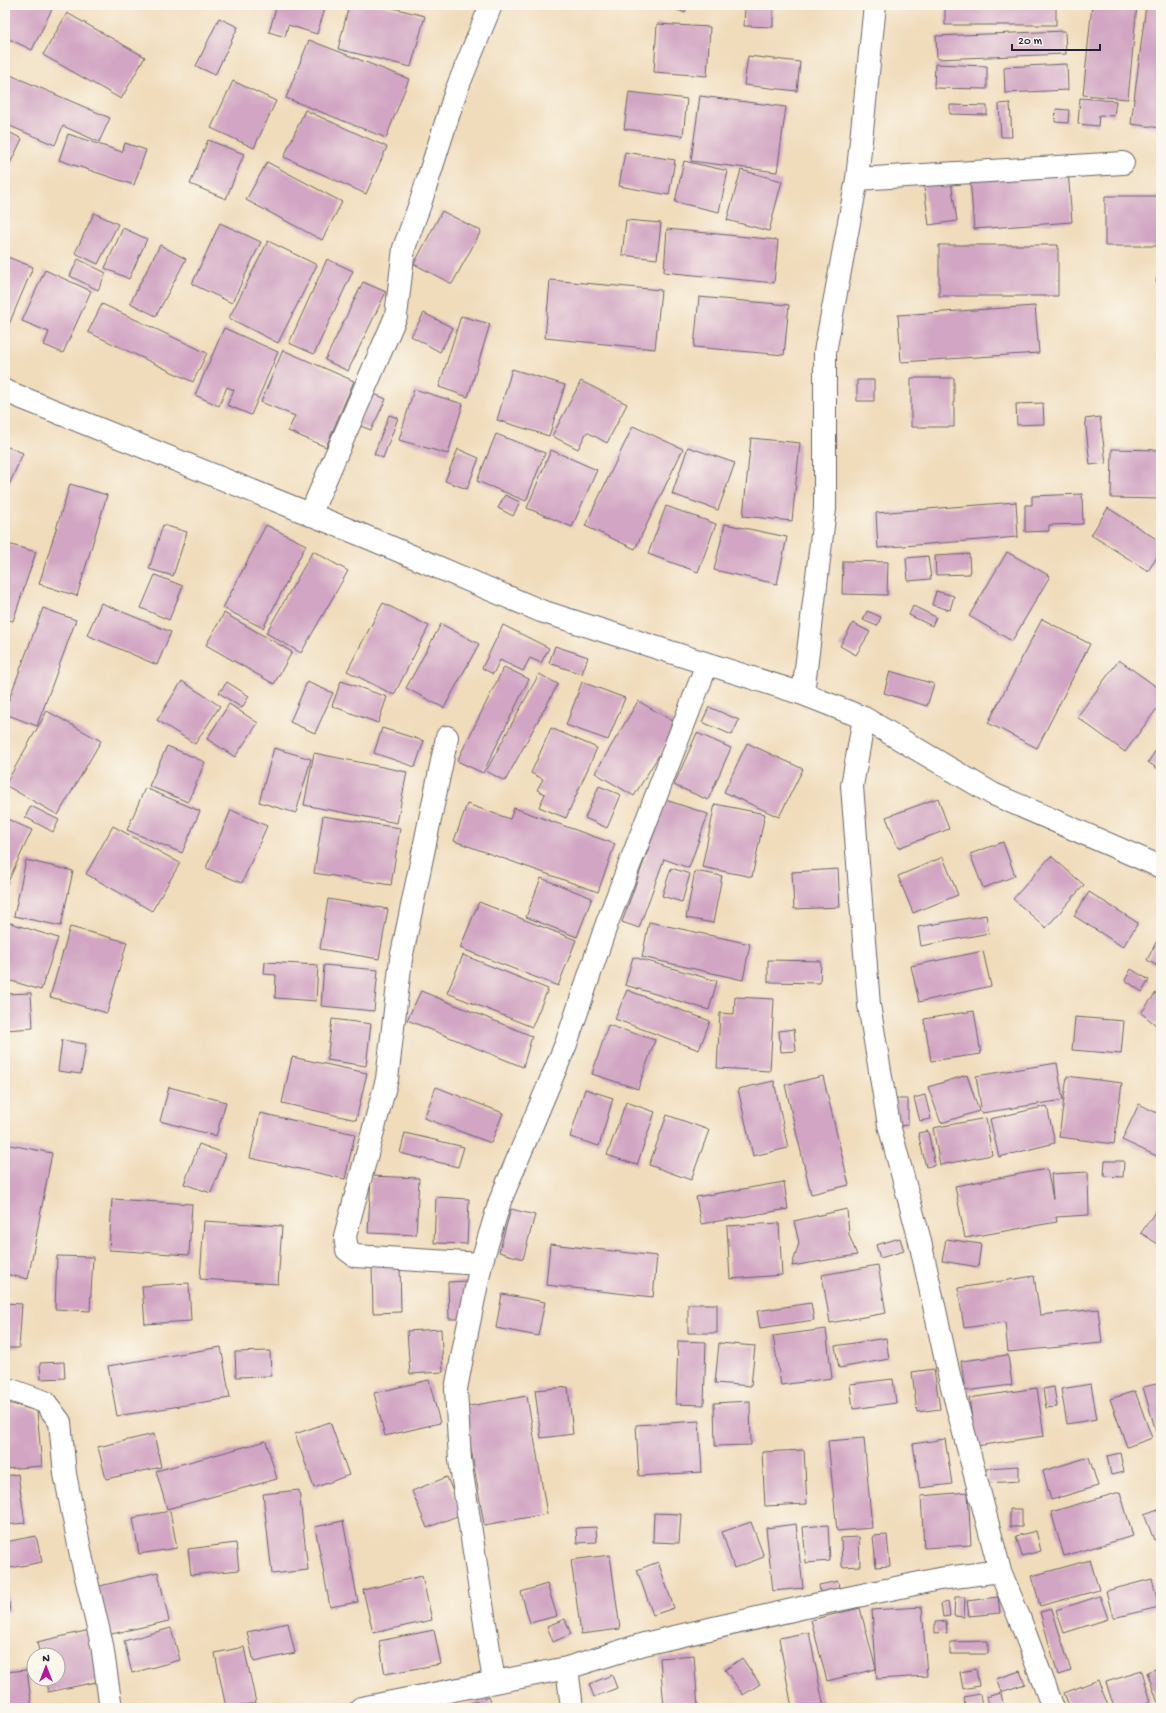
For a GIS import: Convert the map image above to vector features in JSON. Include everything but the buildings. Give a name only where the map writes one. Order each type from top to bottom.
[{"type":"street","points":[[310,515],[396,316],[404,248],[420,204],[456,91],[491,5]]},
{"type":"street","points":[[803,694],[825,509],[825,352],[857,179],[875,5]]},
{"type":"street","points":[[857,179],[1123,163]]},
{"type":"street","points":[[5,391],[541,611],[803,694],[864,718],[993,794],[1161,867]]},
{"type":"street","points":[[494,1682],[460,1460],[456,1389],[481,1264],[500,1201],[566,1044],[607,923],[706,664]]},
{"type":"street","points":[[864,718],[852,786],[870,1012],[889,1125],[919,1237],[956,1402],[1000,1572],[1019,1617],[1053,1708]]},
{"type":"street","points":[[448,737],[401,959],[386,1079],[345,1236],[347,1250],[355,1256],[481,1264]]},
{"type":"street","points":[[5,1388],[45,1402],[60,1422],[65,1474],[82,1560],[102,1645],[111,1708]]},
{"type":"street","points":[[361,1708],[566,1668],[644,1644],[814,1605],[939,1579],[1000,1572]]},
{"type":"street","points":[[566,1668],[572,1708]]}]
